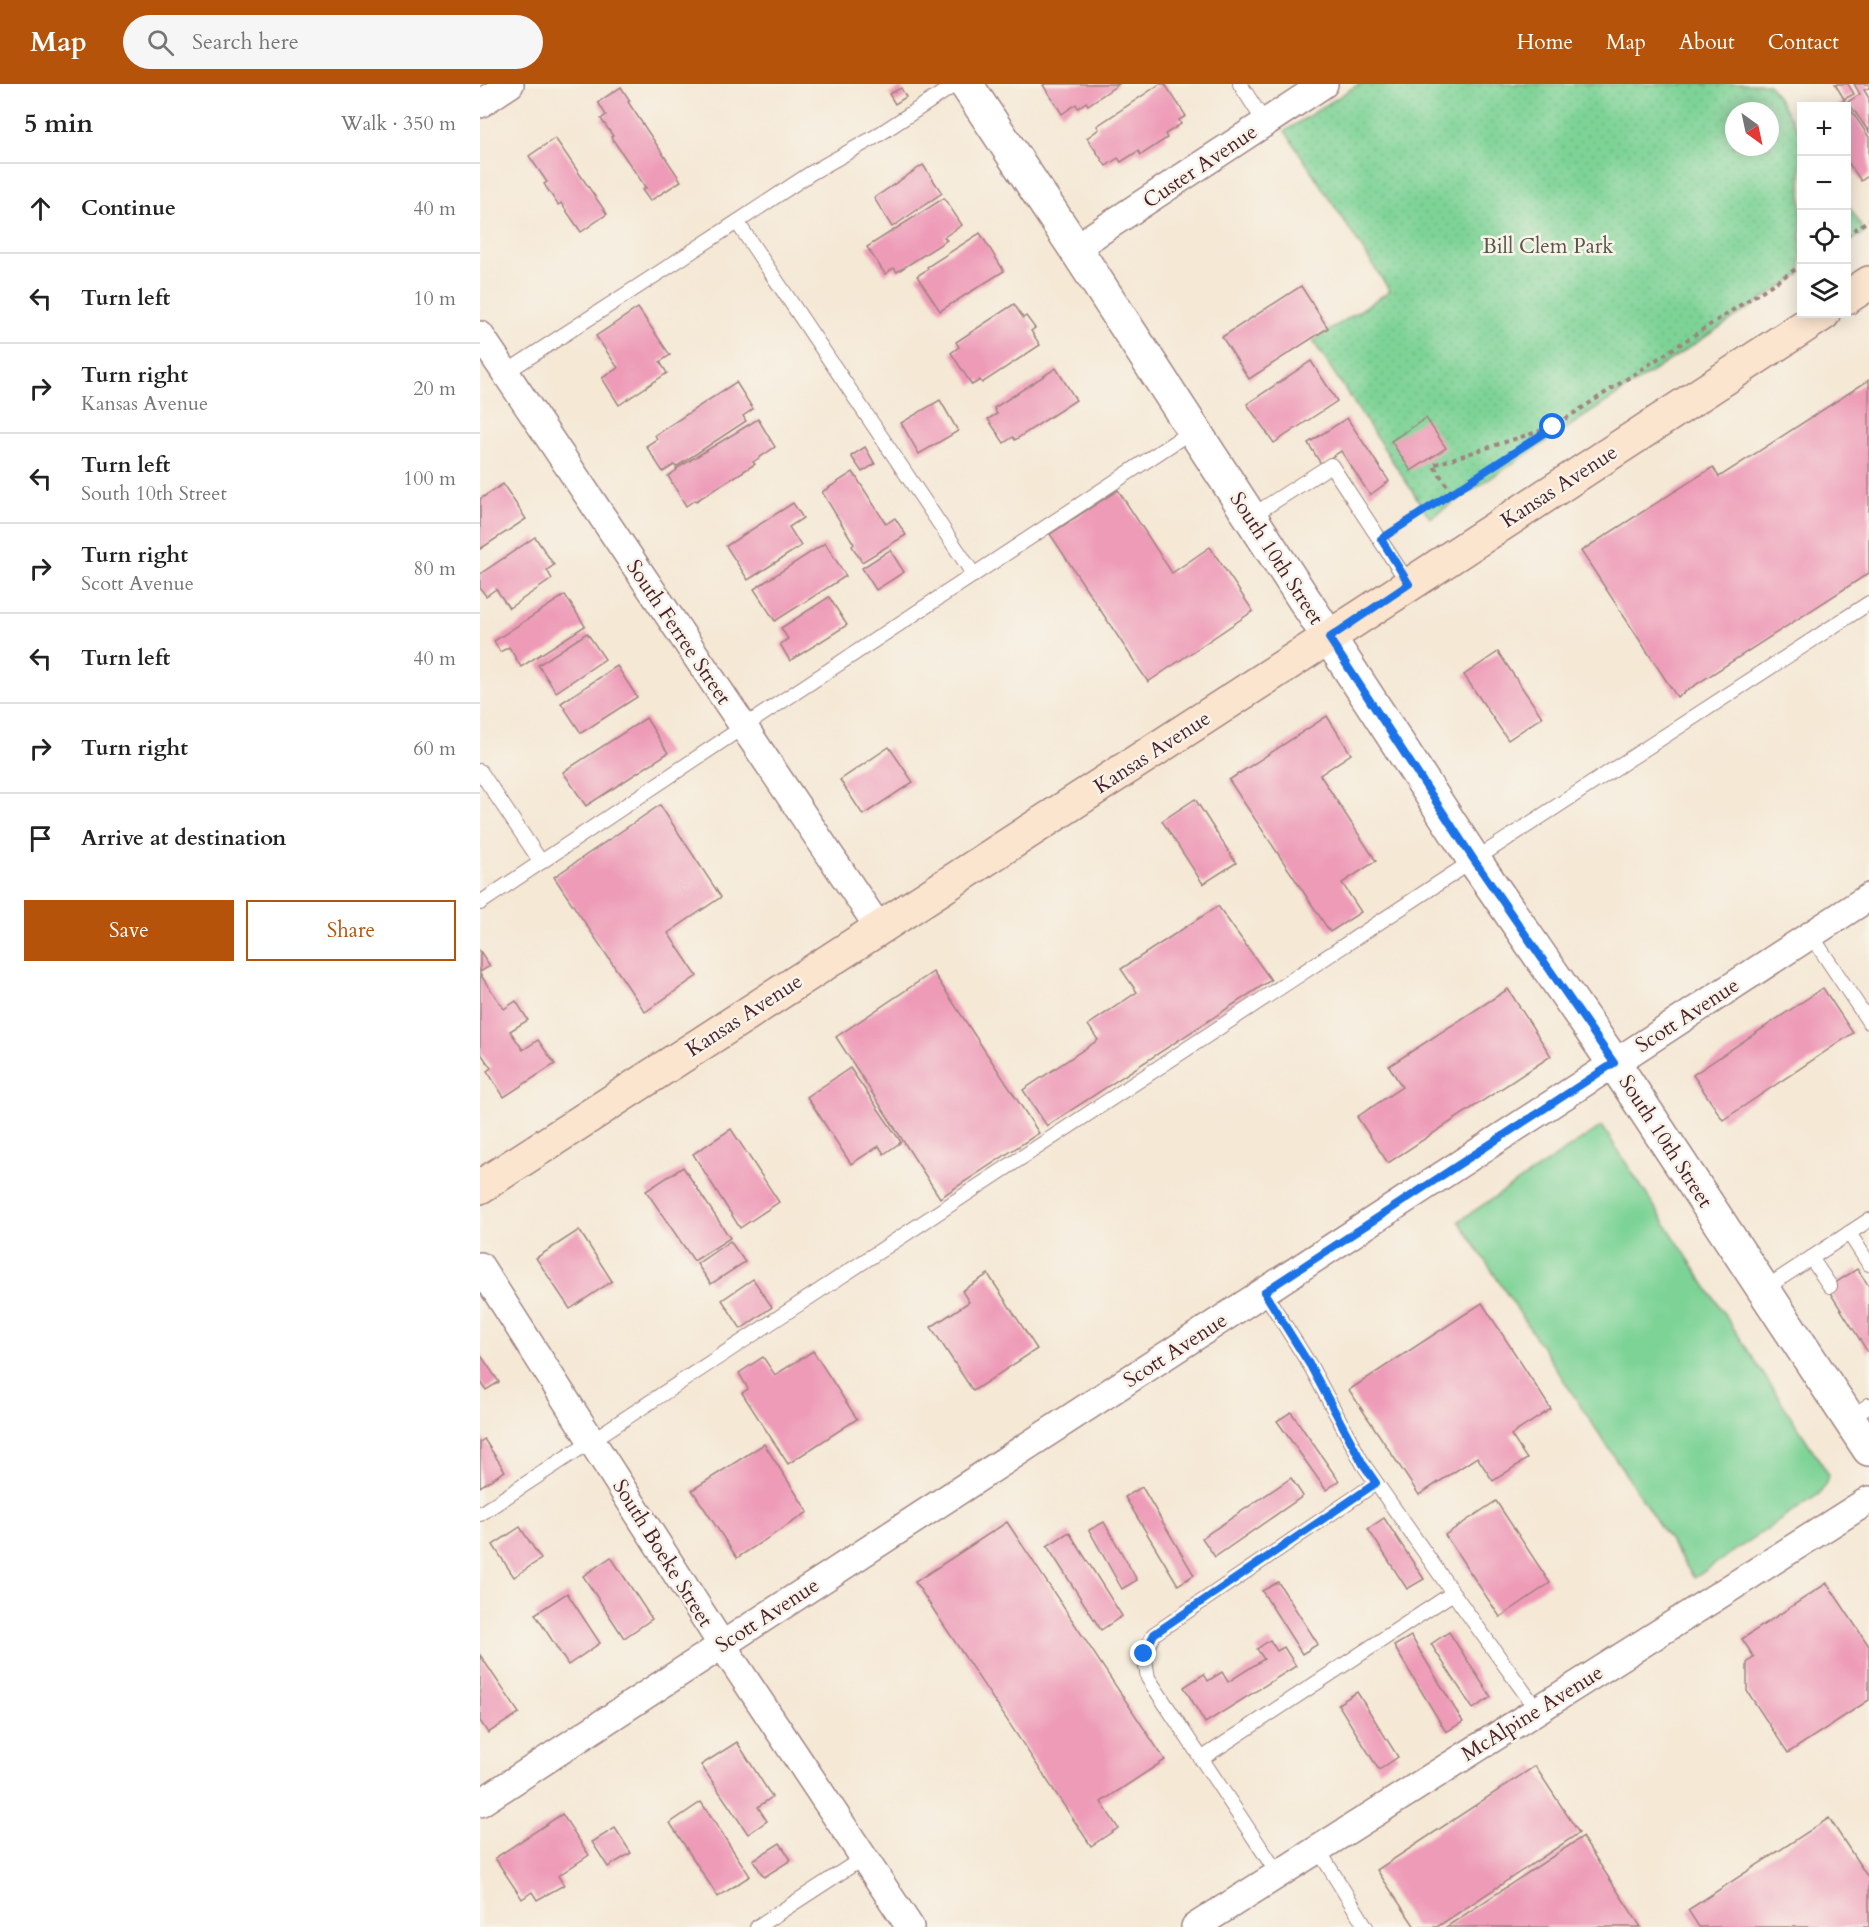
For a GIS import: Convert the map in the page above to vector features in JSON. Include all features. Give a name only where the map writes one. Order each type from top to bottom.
[{"type":"main road","points":[[1851,295],[1869,283]]},
{"type":"main road","name":"Kansas Avenue","points":[[481,1183],[1329,638],[1817,318]]},
{"type":"street","points":[[480,104],[510,84]]},
{"type":"street","name":"South 10th Street","points":[[966,84],[1076,248],[1474,860],[1614,1063],[1764,1289],[1859,1412],[1869,1449]]},
{"type":"street","name":"Custer Avenue","points":[[1076,248],[1324,84]]},
{"type":"street","name":"South Ferree Street","points":[[480,335],[879,928]]},
{"type":"street","name":"Scott Avenue","points":[[480,1803],[1869,897]]},
{"type":"street","name":"South Boeke Street","points":[[480,1266],[722,1645],[910,1927]]},
{"type":"street","name":"McAlpine Avenue","points":[[1195,1927],[1869,1500]]},
{"type":"lane","points":[[505,373],[811,173],[875,136],[956,84]]},
{"type":"lane","points":[[1240,84],[1265,123]]},
{"type":"lane","points":[[737,222],[974,575]]},
{"type":"lane","points":[[480,903],[1194,430]]},
{"type":"lane","points":[[1250,517],[1330,465],[1409,584]]},
{"type":"lane","points":[[480,1515],[1474,860],[1869,603]]},
{"type":"lane","points":[[480,771],[541,862]]},
{"type":"lane","points":[[1811,935],[1869,1022]]},
{"type":"lane","points":[[1764,1289],[1869,1220]]},
{"type":"lane","points":[[1849,1233],[1869,1264]]},
{"type":"lane","points":[[1811,1257],[1830,1286]]},
{"type":"lane","points":[[1264,1292],[1311,1367],[1363,1464],[1537,1710]]},
{"type":"lane","points":[[1278,1874],[1148,1678],[1144,1654],[1154,1634],[1376,1483]]},
{"type":"lane","points":[[1201,1759],[1453,1593]]},
{"type":"lane","points":[[1318,1849],[1366,1927]]},
{"type":"lane","points":[[757,1927],[863,1858]]},
{"type":"path","points":[[1851,232],[1869,220]]},
{"type":"path","points":[[1381,539],[1797,267]]},
{"type":"path","points":[[1452,493],[1433,465],[1553,427]]},
{"type":"green space","name":"Bill Clem Park","points":[[1359,84],[1769,84],[1797,128],[1797,277],[1430,518],[1313,341],[1390,291],[1285,131]]},
{"type":"green space","points":[[1851,209],[1865,232],[1851,241]]},
{"type":"green space","points":[[1602,1126],[1829,1475],[1819,1494],[1694,1578],[1459,1221]]},
{"type":"building","points":[[1119,84],[1088,105],[1086,102],[1078,108],[1076,104],[1062,114],[1043,85]]},
{"type":"building","points":[[1160,84],[1165,84],[1186,116],[1179,120],[1181,124],[1165,134],[1167,138],[1141,155],[1138,151],[1121,162],[1118,158],[1106,166],[1087,138],[1099,129],[1097,126]]},
{"type":"building","points":[[1835,84],[1848,84],[1854,94],[1844,99]]},
{"type":"building","points":[[1854,84],[1869,84],[1869,88],[1864,90],[1869,98],[1869,132],[1851,106],[1851,102],[1848,102],[1860,94]]},
{"type":"building","points":[[621,87],[630,101],[628,102],[681,181],[650,201],[642,190],[646,188],[601,119],[606,115],[598,102]]},
{"type":"building","points":[[901,88],[906,97],[895,104],[889,94]]},
{"type":"building","points":[[1851,110],[1869,137],[1869,175],[1861,181],[1851,166]]},
{"type":"building","points":[[555,138],[607,214],[581,232],[561,203],[558,205],[544,184],[547,182],[529,156]]},
{"type":"building","points":[[923,165],[942,193],[892,227],[874,198]]},
{"type":"building","points":[[944,198],[962,225],[944,237],[947,240],[897,272],[894,268],[885,274],[867,247]]},
{"type":"building","points":[[980,233],[1004,271],[940,311],[917,276]]},
{"type":"building","points":[[1301,286],[1328,328],[1249,379],[1222,337]]},
{"type":"building","points":[[1014,304],[1023,318],[1026,316],[1035,328],[1031,331],[1040,345],[982,383],[980,380],[972,385],[951,353],[959,347],[956,342]]},
{"type":"building","points":[[638,308],[670,355],[660,362],[667,373],[619,405],[602,378],[618,368],[596,336]]},
{"type":"building","points":[[1311,361],[1337,401],[1274,443],[1247,404]]},
{"type":"building","points":[[1056,368],[1076,400],[1015,440],[1013,437],[1004,443],[988,419],[997,414],[994,408]]},
{"type":"building","points":[[1869,380],[1869,573],[1677,697],[1581,551],[1713,467],[1719,477]]},
{"type":"building","points":[[736,382],[753,409],[743,416],[746,421],[676,467],[674,465],[663,472],[646,446],[657,439],[655,435]]},
{"type":"building","points":[[940,400],[958,431],[919,454],[901,423]]},
{"type":"building","points":[[1347,418],[1389,481],[1370,495],[1341,451],[1321,464],[1308,443]]},
{"type":"building","points":[[1426,418],[1446,448],[1411,471],[1391,441]]},
{"type":"building","points":[[758,419],[775,447],[753,462],[755,464],[686,506],[668,476]]},
{"type":"building","points":[[865,447],[875,464],[862,472],[851,456]]},
{"type":"building","points":[[853,472],[886,524],[895,518],[906,535],[862,562],[852,546],[854,544],[822,492]]},
{"type":"building","points":[[503,484],[526,519],[480,549],[480,499]]},
{"type":"building","points":[[1118,490],[1172,573],[1210,547],[1253,611],[1148,682],[1050,534]]},
{"type":"building","points":[[793,503],[803,518],[789,527],[801,546],[748,580],[726,546]]},
{"type":"building","points":[[535,537],[554,565],[547,570],[552,579],[509,608],[496,589],[486,596],[480,588],[480,574]]},
{"type":"building","points":[[825,543],[846,576],[775,621],[754,589]]},
{"type":"building","points":[[890,550],[904,572],[876,590],[862,568]]},
{"type":"building","points":[[565,595],[585,626],[521,667],[509,647],[500,652],[494,641]]},
{"type":"building","points":[[829,597],[847,625],[790,661],[780,644],[788,639],[781,628]]},
{"type":"building","points":[[587,633],[605,659],[556,692],[538,665]]},
{"type":"building","points":[[1498,652],[1542,717],[1508,740],[1464,675]]},
{"type":"building","points":[[617,666],[637,697],[581,733],[561,703]]},
{"type":"building","points":[[1327,716],[1351,754],[1320,775],[1376,861],[1342,883],[1361,912],[1330,932],[1229,780]]},
{"type":"building","points":[[646,718],[668,753],[586,806],[563,772]]},
{"type":"building","points":[[889,747],[913,782],[863,815],[840,780]]},
{"type":"building","points":[[1195,799],[1236,863],[1203,884],[1162,821]]},
{"type":"building","points":[[660,805],[721,897],[668,933],[697,976],[645,1012],[554,877]]},
{"type":"building","points":[[1218,906],[1271,980],[1047,1126],[1023,1090],[1098,1040],[1088,1025],[1137,992],[1121,969]]},
{"type":"building","points":[[480,951],[490,966],[480,972]]},
{"type":"building","points":[[933,972],[1039,1133],[940,1198],[836,1037]]},
{"type":"building","points":[[480,974],[504,1009],[516,1001],[528,1020],[510,1031],[523,1050],[538,1040],[555,1064],[504,1097],[487,1071],[491,1068],[480,1052]]},
{"type":"building","points":[[1823,988],[1853,1033],[1723,1120],[1693,1075]]},
{"type":"building","points":[[1508,989],[1551,1056],[1388,1163],[1357,1117],[1402,1087],[1389,1066]]},
{"type":"building","points":[[850,1068],[901,1142],[884,1154],[879,1146],[851,1164],[807,1097]]},
{"type":"building","points":[[731,1129],[779,1202],[740,1228],[693,1154]]},
{"type":"building","points":[[683,1167],[730,1238],[694,1261],[646,1191]]},
{"type":"building","points":[[579,1230],[612,1281],[570,1309],[536,1258]]},
{"type":"building","points":[[730,1241],[745,1262],[711,1284],[697,1264]]},
{"type":"building","points":[[1857,1269],[1869,1286],[1869,1354],[1827,1288]]},
{"type":"building","points":[[988,1274],[1037,1349],[973,1391],[931,1327],[969,1302],[962,1291]]},
{"type":"building","points":[[753,1279],[772,1307],[741,1329],[722,1300]]},
{"type":"building","points":[[1482,1303],[1551,1409],[1511,1435],[1527,1459],[1493,1481],[1477,1457],[1419,1495],[1349,1390]]},
{"type":"building","points":[[813,1351],[857,1419],[788,1464],[742,1393],[748,1389],[739,1373],[763,1357],[775,1375]]},
{"type":"building","points":[[480,1354],[499,1382],[486,1390],[480,1383]]},
{"type":"building","points":[[1291,1412],[1339,1481],[1326,1490],[1277,1421]]},
{"type":"building","points":[[484,1439],[505,1471],[480,1487],[480,1442]]},
{"type":"building","points":[[764,1444],[808,1512],[737,1558],[692,1490]]},
{"type":"building","points":[[1291,1478],[1303,1496],[1215,1557],[1202,1538]]},
{"type":"building","points":[[1142,1487],[1194,1575],[1178,1585],[1125,1497]]},
{"type":"building","points":[[1496,1501],[1550,1583],[1500,1617],[1445,1535]]},
{"type":"building","points":[[1384,1518],[1424,1579],[1407,1589],[1368,1529]]},
{"type":"building","points":[[1007,1522],[1165,1760],[1101,1802],[1118,1828],[1091,1846],[915,1582]]},
{"type":"building","points":[[1104,1522],[1137,1580],[1122,1589],[1089,1530]]},
{"type":"building","points":[[520,1527],[541,1559],[514,1577],[493,1545]]},
{"type":"building","points":[[1069,1532],[1122,1616],[1101,1630],[1047,1546]]},
{"type":"building","points":[[611,1557],[652,1619],[624,1638],[583,1576]]},
{"type":"building","points":[[1278,1582],[1318,1644],[1302,1654],[1262,1591]]},
{"type":"building","points":[[1827,1583],[1869,1646],[1869,1700],[1788,1753],[1747,1691],[1747,1663],[1754,1657],[1742,1639]]},
{"type":"building","points":[[567,1593],[600,1643],[568,1665],[535,1614]]},
{"type":"building","points":[[1449,1632],[1491,1697],[1473,1709],[1431,1644]]},
{"type":"building","points":[[1411,1636],[1463,1722],[1446,1732],[1394,1646]]},
{"type":"building","points":[[1270,1640],[1277,1651],[1284,1647],[1296,1666],[1205,1723],[1184,1687],[1204,1674],[1208,1681],[1222,1672],[1228,1682],[1264,1659],[1257,1649]]},
{"type":"building","points":[[480,1655],[519,1713],[488,1733],[480,1721]]},
{"type":"building","points":[[1357,1692],[1398,1757],[1379,1770],[1338,1704]]},
{"type":"building","points":[[737,1742],[772,1797],[758,1807],[767,1821],[748,1834],[701,1765]]},
{"type":"building","points":[[1535,1766],[1579,1833],[1437,1927],[1415,1927],[1377,1870]]},
{"type":"building","points":[[701,1802],[750,1876],[718,1897],[670,1823]]},
{"type":"building","points":[[562,1814],[589,1855],[558,1876],[564,1885],[537,1900],[532,1892],[522,1899],[495,1858]]},
{"type":"building","points":[[1829,1818],[1869,1879],[1869,1927],[1699,1927],[1688,1910]]},
{"type":"building","points":[[615,1828],[631,1853],[608,1867],[592,1842]]},
{"type":"building","points":[[1582,1837],[1641,1927],[1446,1927]]},
{"type":"building","points":[[780,1843],[791,1860],[764,1877],[753,1860]]},
{"type":"route","points":[[1144,1654],[1154,1634],[1376,1483],[1363,1464],[1311,1367],[1264,1292],[1614,1063],[1474,860],[1329,638],[1409,584],[1381,539],[1553,427]]}]
